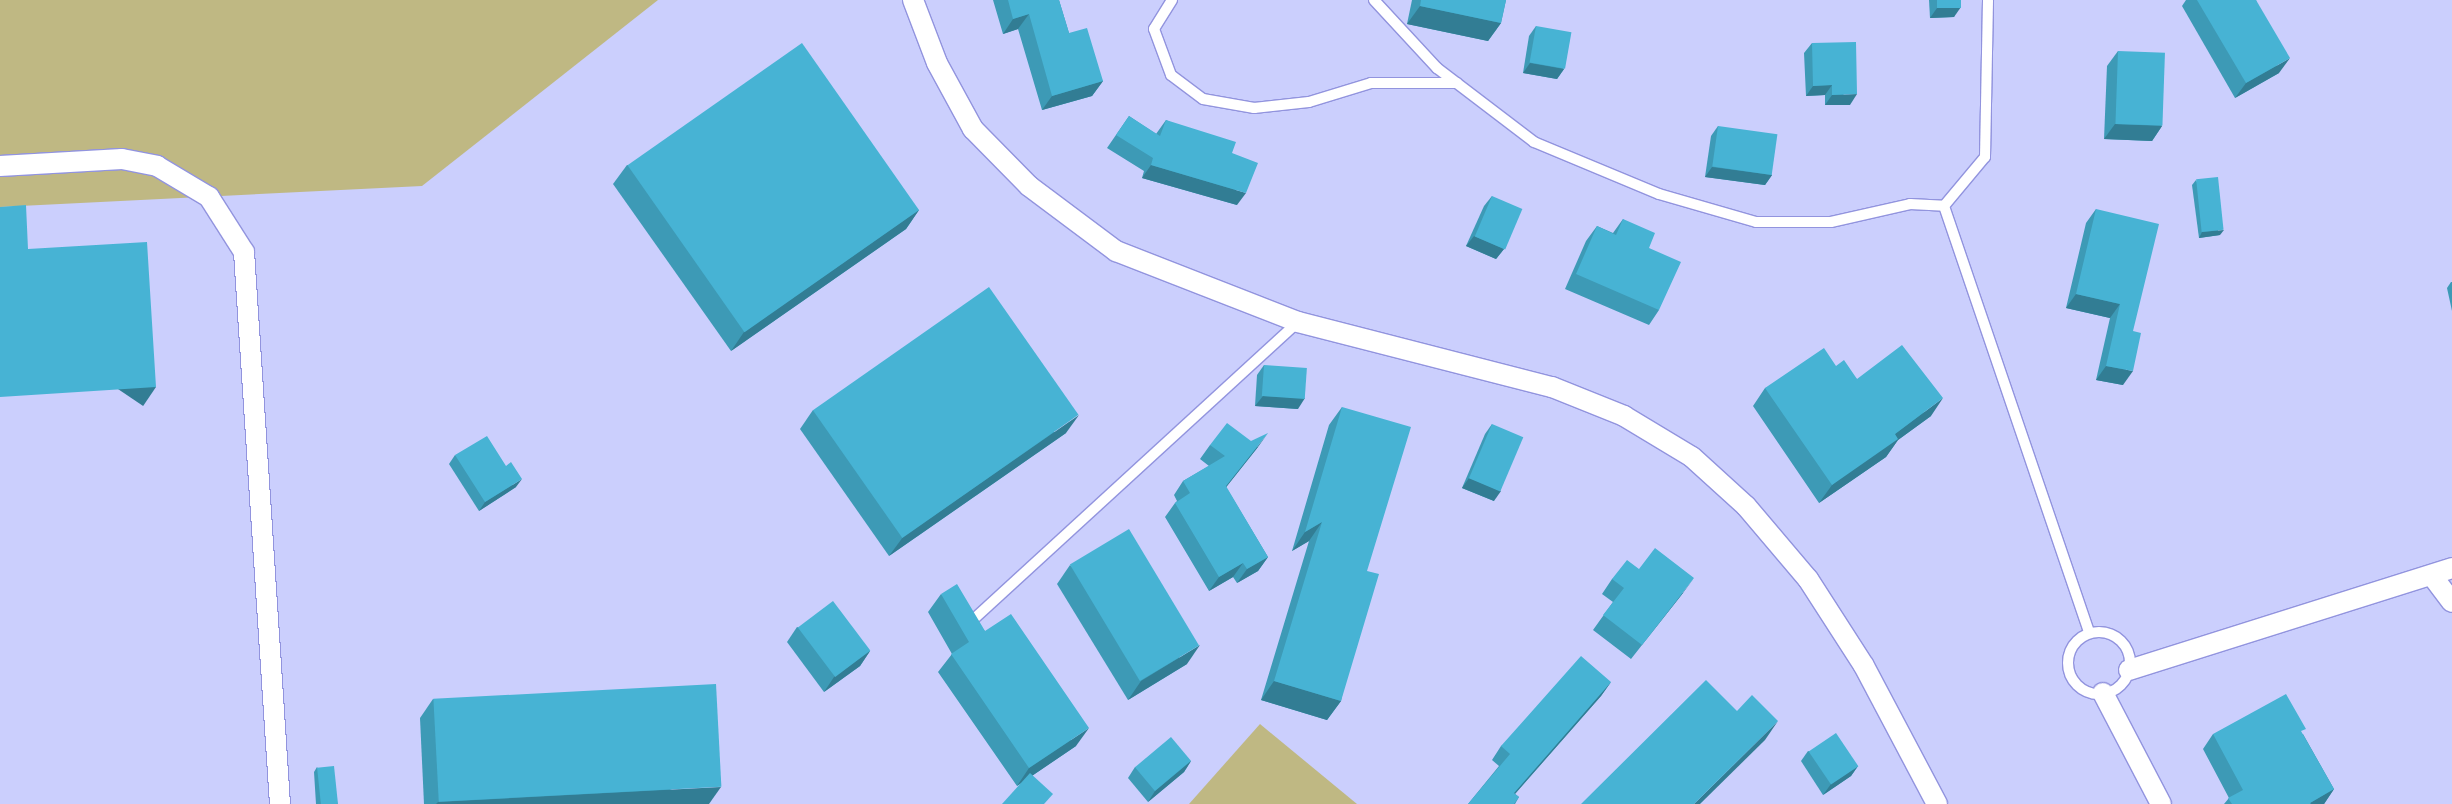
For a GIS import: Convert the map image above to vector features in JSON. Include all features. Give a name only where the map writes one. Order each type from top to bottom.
[{"type":"street","points":[[913,0],[937,63],[973,129],[1029,186],[1116,251],[1298,322],[1552,387],[1624,416],[1692,456],[1746,506],[1808,579],[1864,666],[1937,804]]},
{"type":"street","points":[[0,166],[122,160],[157,166],[209,197],[244,252],[280,804]]},
{"type":"street","points":[[2129,670],[2434,577],[2452,568]]},
{"type":"street","points":[[2434,577],[2452,602]]},
{"type":"street","points":[[2103,693],[2161,804]]},
{"type":"lane","points":[[1172,0],[1154,29],[1171,75],[1203,99],[1254,108],[1309,102],[1371,83],[1457,83]]},
{"type":"lane","points":[[1374,0],[1457,83],[1534,142],[1659,194],[1756,222],[1831,222],[1910,204],[1944,206]]},
{"type":"lane","points":[[1944,206],[1985,157],[1988,0]]},
{"type":"lane","points":[[1944,206],[2089,633]]},
{"type":"lane","points":[[976,617],[1298,322]]},
{"type":"lane","points":[[2089,633],[2105,633],[2120,640],[2130,659],[2129,670],[2118,688],[2103,693],[2078,686],[2068,667],[2072,646],[2089,633]]},
{"type":"shaded area","points":[[0,0],[658,0],[422,186],[0,207]]},
{"type":"shaded area","points":[[1260,724],[1357,804],[1189,804]]},
{"type":"building","points":[[1008,0],[1059,0],[1069,33],[1087,28],[1103,81],[1052,96],[1029,14],[1013,19]]},
{"type":"building","points":[[1421,0],[1506,0],[1501,23],[1420,6]]},
{"type":"building","points":[[1937,0],[1961,0],[1961,8],[1937,8]]},
{"type":"building","points":[[2197,0],[2256,0],[2290,58],[2246,83]]},
{"type":"building","points":[[1536,26],[1571,32],[1565,69],[1530,62]]},
{"type":"building","points":[[1856,42],[1857,94],[1832,95],[1832,85],[1813,86],[1812,43]]},
{"type":"building","points":[[802,43],[919,210],[745,332],[628,165]]},
{"type":"building","points":[[2118,51],[2165,53],[2162,126],[2115,124]]},
{"type":"building","points":[[1129,116],[1160,136],[1166,120],[1236,142],[1232,153],[1258,163],[1246,193],[1151,165],[1153,158],[1116,135]]},
{"type":"building","points":[[1718,126],[1777,134],[1772,175],[1712,167]]},
{"type":"building","points":[[2218,177],[2224,230],[2202,232],[2196,179]]},
{"type":"building","points":[[1492,196],[1522,209],[1505,249],[1475,237]]},
{"type":"building","points":[[26,205],[28,249],[147,242],[156,387],[0,397],[0,207]]},
{"type":"building","points":[[2096,209],[2159,224],[2133,331],[2141,333],[2133,371],[2106,366],[2120,304],[2076,294]]},
{"type":"building","points":[[1623,219],[1655,233],[1649,248],[1681,262],[1659,310],[1576,274],[1597,226],[1616,235]]},
{"type":"building","points":[[989,287],[1078,415],[902,538],[813,410]]},
{"type":"building","points":[[1902,345],[1943,398],[1895,434],[1898,439],[1832,485],[1765,388],[1824,348],[1836,366],[1844,360],[1857,379]]},
{"type":"building","points":[[1264,365],[1307,368],[1305,399],[1262,396]]},
{"type":"building","points":[[1342,407],[1411,427],[1367,571],[1379,574],[1341,701],[1274,681],[1322,522],[1305,532]]},
{"type":"building","points":[[1227,423],[1251,441],[1268,433],[1226,486],[1268,557],[1247,569],[1243,563],[1219,577],[1175,503],[1190,493],[1183,481],[1225,456],[1210,445]]},
{"type":"building","points":[[1492,424],[1523,437],[1500,492],[1469,478]]},
{"type":"building","points":[[487,436],[506,466],[511,462],[522,479],[485,502],[455,455]]},
{"type":"building","points":[[1129,529],[1199,646],[1140,681],[1070,565]]},
{"type":"building","points":[[1655,548],[1694,578],[1642,645],[1603,615],[1624,588],[1612,579],[1627,560],[1639,569]]},
{"type":"building","points":[[957,584],[985,631],[1011,614],[1089,728],[1029,768],[951,654],[969,642],[941,594]]},
{"type":"building","points":[[833,601],[870,651],[835,677],[798,627]]},
{"type":"building","points":[[1581,656],[1611,682],[1514,793],[1519,797],[1514,804],[1468,804],[1510,754],[1501,746]]},
{"type":"building","points":[[1706,680],[1737,711],[1752,695],[1778,721],[1694,804],[1581,804]]},
{"type":"building","points":[[716,684],[721,787],[439,802],[433,699]]},
{"type":"building","points":[[2286,694],[2306,729],[2301,731],[2334,789],[2311,804],[2232,804],[2228,798],[2243,790],[2213,734]]},
{"type":"building","points":[[1836,733],[1858,766],[1831,785],[1809,751]]},
{"type":"building","points":[[1171,737],[1191,761],[1155,791],[1135,767]]},
{"type":"building","points":[[334,766],[338,804],[321,804],[317,768]]},
{"type":"building","points":[[1030,773],[1053,794],[1044,804],[1002,804]]}]
